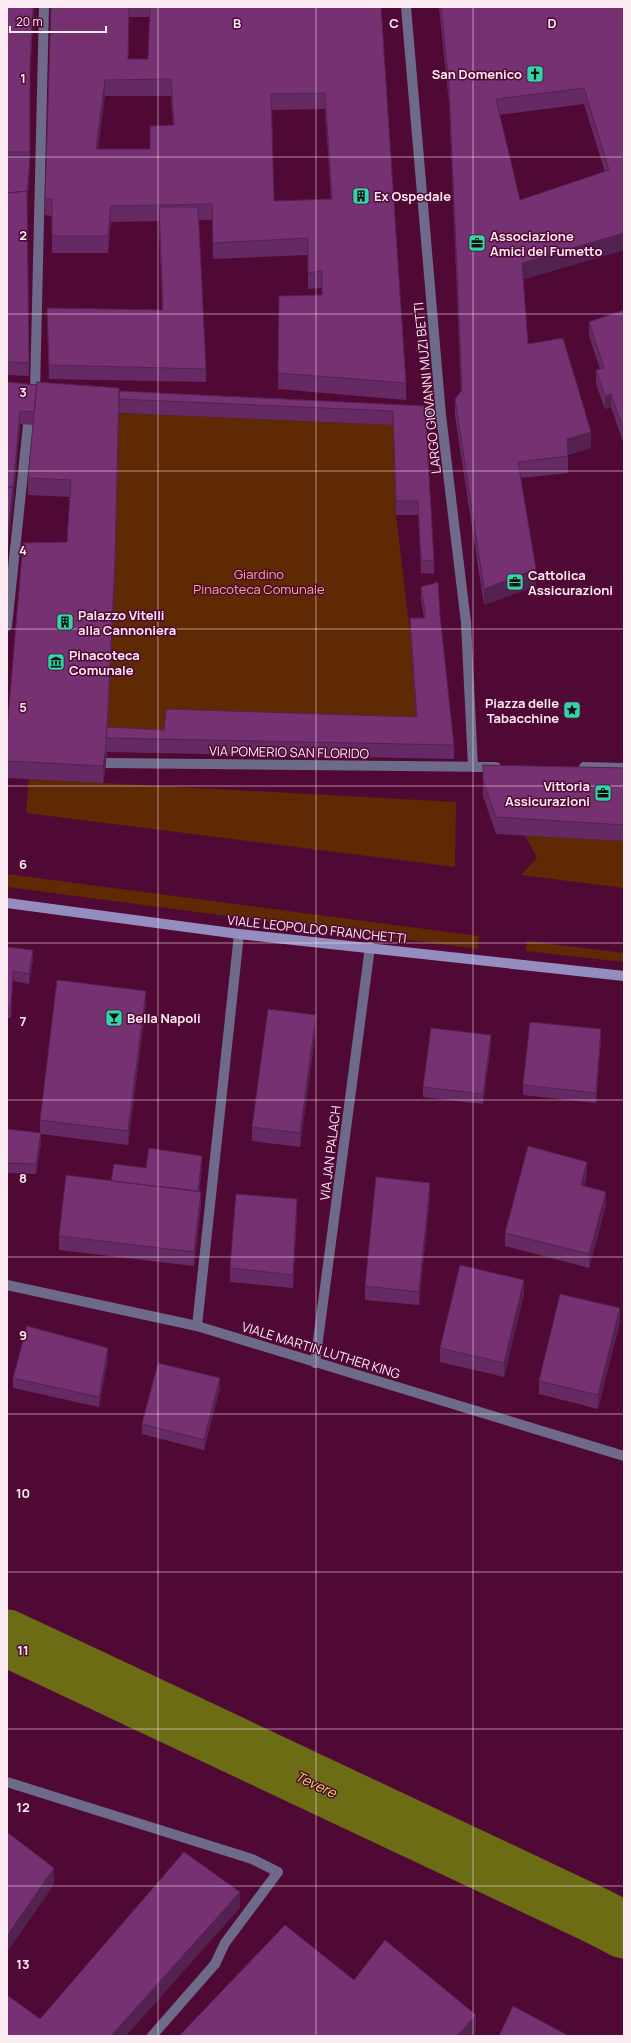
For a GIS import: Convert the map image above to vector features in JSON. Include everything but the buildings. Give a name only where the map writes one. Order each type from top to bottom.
[{"type":"main road","name":"VIALE LEOPOLDO FRANCHETTI","points":[[7,903],[238,934],[370,947],[624,976]]},
{"type":"street","points":[[31,393],[44,7]]},
{"type":"street","name":"LARGO GIOVANNI MUZI BETTI","points":[[406,7],[441,415],[466,623],[473,767]]},
{"type":"street","points":[[401,412],[441,415]]},
{"type":"street","points":[[7,626],[28,425]]},
{"type":"street","name":"VIA POMERIO SAN FLORIDO","points":[[106,763],[504,767]]},
{"type":"street","points":[[576,767],[624,768]]},
{"type":"street","points":[[197,1326],[238,934]]},
{"type":"street","name":"VIA JAN PALACH","points":[[315,1363],[370,947]]},
{"type":"street","name":"VIALE MARTIN LUTHER KING","points":[[7,1285],[197,1326],[624,1456]]},
{"type":"street","points":[[7,1782],[252,1859],[278,1872],[225,1943],[215,1964],[152,2036]]},
{"type":"green space","name":"Giardino Pinacoteca Comunale","points":[[118,413],[393,425],[396,515],[410,632],[417,730],[164,744],[107,741]]},
{"type":"green space","points":[[29,779],[456,802],[455,867],[26,813]]},
{"type":"green space","points":[[525,835],[624,841],[624,888],[521,875],[537,858]]},
{"type":"green space","points":[[7,874],[479,936],[478,949],[7,887]]},
{"type":"green space","points":[[527,941],[624,953],[624,962],[526,951]]},
{"type":"waterway","name":"Tevere","points":[[7,1638],[624,1930]]},
{"type":"place","name":"San Domenico","points":[[535,74]]},
{"type":"place","name":"Ex Ospedale","points":[[361,196]]},
{"type":"place","name":"Associazione Amici del Fumetto","points":[[477,243]]},
{"type":"place","name":"Cattolica Assicurazioni","points":[[515,582]]},
{"type":"place","name":"Palazzo Vitelli alla Cannoniera","points":[[65,622]]},
{"type":"place","name":"Pinacoteca Comunale","points":[[56,662]]},
{"type":"place","name":"Piazza delle Tabacchine","points":[[572,710]]},
{"type":"place","name":"Vittoria Assicurazioni","points":[[603,793]]},
{"type":"place","name":"Bella Napoli","points":[[114,1018]]}]
